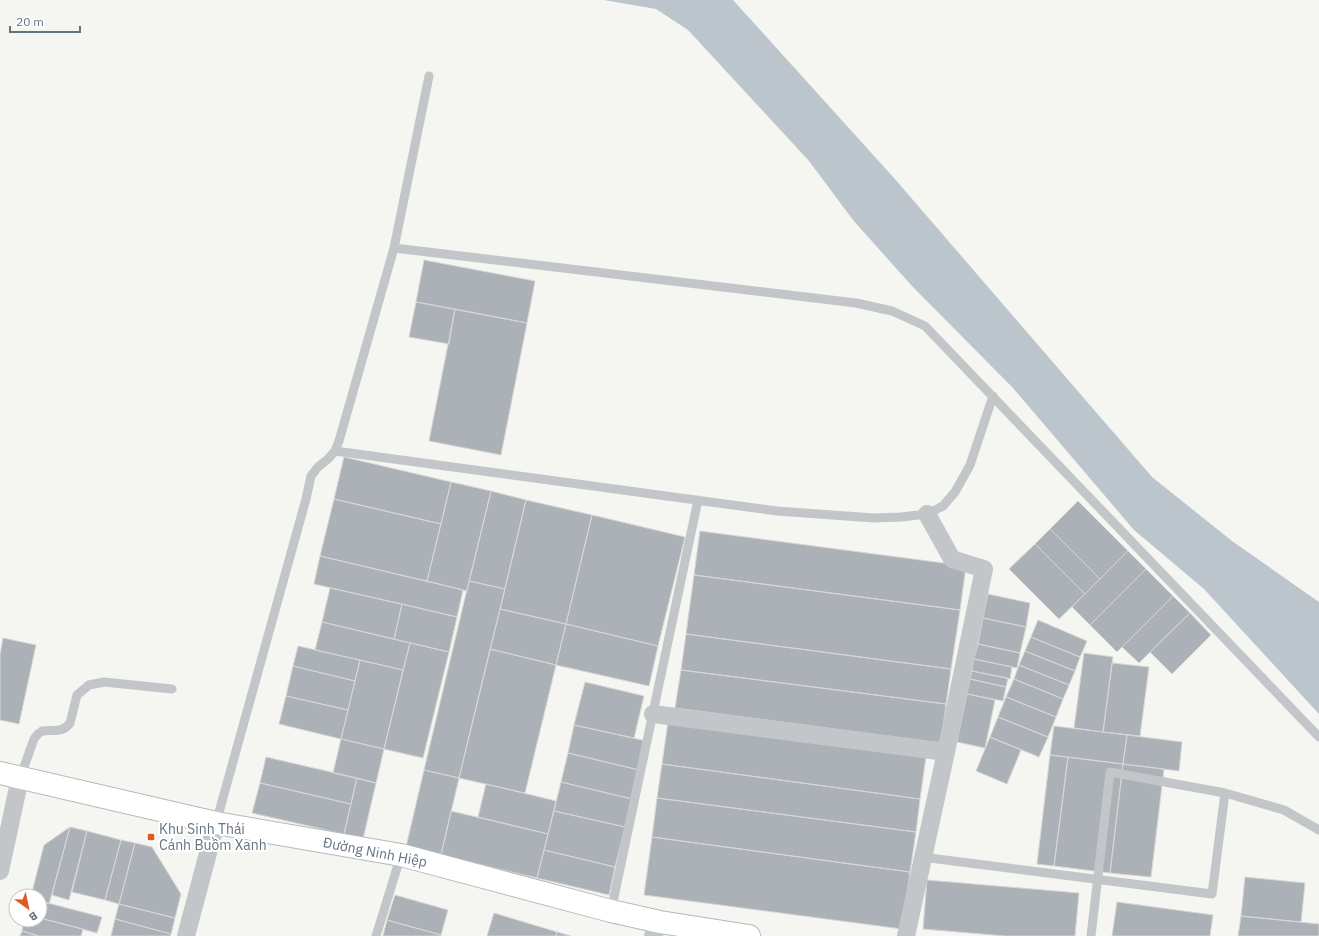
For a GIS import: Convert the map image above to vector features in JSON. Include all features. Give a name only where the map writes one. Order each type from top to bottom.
[{"type":"main road","name":"Đường Ninh Hiệp","points":[[10,776],[216,823],[401,854],[611,912],[657,929],[749,936]]},
{"type":"street","points":[[906,936],[984,569],[952,559],[927,514]]},
{"type":"street","points":[[653,714],[946,752]]},
{"type":"street","points":[[0,871],[10,776]]},
{"type":"street","points":[[186,936],[216,823]]},
{"type":"lane","points":[[216,823],[306,499],[311,476],[335,451],[394,248],[429,76]]},
{"type":"lane","points":[[394,248],[856,303],[892,311],[925,326],[1319,736]]},
{"type":"lane","points":[[335,451],[777,511],[874,518],[927,514],[942,506],[956,492],[970,465],[993,396]]},
{"type":"lane","points":[[611,912],[698,500]]},
{"type":"lane","points":[[10,776],[35,736],[42,731],[58,731],[67,727],[70,723],[76,695],[88,685],[104,682],[172,690]]},
{"type":"lane","points":[[1091,936],[1110,772],[1224,793],[1284,810],[1319,830]]},
{"type":"lane","points":[[922,857],[1212,894],[1224,793]]},
{"type":"lane","points":[[376,936],[401,854]]},
{"type":"shaded area","points":[[604,0],[733,0],[894,178],[1152,477],[1232,541],[1319,602],[1319,714],[1204,589],[1134,530],[1013,388],[912,286],[853,220],[809,161],[688,30],[656,9]]},
{"type":"building","points":[[424,260],[535,281],[527,323],[416,302]]},
{"type":"building","points":[[416,302],[455,309],[449,344],[409,337]]},
{"type":"building","points":[[455,309],[527,323],[501,455],[429,441]]},
{"type":"building","points":[[344,457],[451,482],[441,524],[334,499]]},
{"type":"building","points":[[451,482],[491,491],[467,591],[427,581]]},
{"type":"building","points":[[491,491],[526,500],[505,589],[469,581]]},
{"type":"building","points":[[334,499],[441,524],[427,581],[320,556]]},
{"type":"building","points":[[526,500],[592,515],[566,624],[500,609]]},
{"type":"building","points":[[1078,501],[1128,551],[1100,579],[1050,529]]},
{"type":"building","points":[[592,515],[685,537],[658,646],[566,624]]},
{"type":"building","points":[[1050,529],[1100,579],[1085,594],[1035,544]]},
{"type":"building","points":[[700,531],[966,566],[960,610],[694,575]]},
{"type":"building","points":[[1035,544],[1085,594],[1059,619],[1009,569]]},
{"type":"building","points":[[1128,551],[1146,569],[1090,625],[1072,607]]},
{"type":"building","points":[[320,556],[463,590],[457,617],[314,584]]},
{"type":"building","points":[[1146,569],[1173,596],[1117,652],[1090,625]]},
{"type":"building","points":[[694,575],[960,610],[951,669],[686,634]]},
{"type":"building","points":[[469,581],[505,589],[459,778],[424,770]]},
{"type":"building","points":[[330,588],[402,604],[394,639],[322,622]]},
{"type":"building","points":[[988,594],[1030,603],[1026,627],[983,618]]},
{"type":"building","points":[[1173,596],[1190,613],[1139,663],[1122,647]]},
{"type":"building","points":[[402,604],[457,617],[449,652],[394,639]]},
{"type":"building","points":[[500,609],[566,624],[556,665],[490,649]]},
{"type":"building","points":[[1190,613],[1211,635],[1172,674],[1150,652]]},
{"type":"building","points":[[983,618],[1026,627],[1020,653],[978,644]]},
{"type":"building","points":[[1038,620],[1087,641],[1080,657],[1031,637]]},
{"type":"building","points":[[322,622],[410,643],[403,670],[315,650]]},
{"type":"building","points":[[566,624],[658,646],[649,686],[556,665]]},
{"type":"building","points":[[686,634],[951,669],[946,704],[681,670]]},
{"type":"building","points":[[1031,637],[1080,657],[1075,671],[1025,651]]},
{"type":"building","points":[[3,638],[36,645],[19,724],[0,720],[0,655]]},
{"type":"building","points":[[410,643],[449,652],[423,758],[384,749]]},
{"type":"building","points":[[978,644],[1020,653],[1017,668],[974,659]]},
{"type":"building","points":[[298,646],[360,660],[355,681],[293,666]]},
{"type":"building","points":[[490,649],[556,665],[525,793],[459,778]]},
{"type":"building","points":[[1025,651],[1075,671],[1069,685],[1019,665]]},
{"type":"building","points":[[1084,653],[1113,657],[1103,732],[1074,728]]},
{"type":"building","points":[[974,659],[1012,667],[1010,679],[972,671]]},
{"type":"building","points":[[360,660],[403,670],[384,749],[341,739]]},
{"type":"building","points":[[1112,663],[1149,667],[1140,736],[1103,732]]},
{"type":"building","points":[[1019,665],[1069,685],[1063,699],[1014,679]]},
{"type":"building","points":[[293,666],[355,681],[348,710],[286,696]]},
{"type":"building","points":[[681,670],[946,704],[941,743],[675,708]]},
{"type":"building","points":[[972,671],[1008,678],[1006,687],[970,679]]},
{"type":"building","points":[[970,679],[1006,687],[1003,701],[967,694]]},
{"type":"building","points":[[1014,679],[1063,699],[1056,717],[1006,697]]},
{"type":"building","points":[[585,682],[644,696],[634,738],[574,725]]},
{"type":"building","points":[[967,694],[995,700],[985,748],[957,742]]},
{"type":"building","points":[[286,696],[348,710],[341,739],[279,724]]},
{"type":"building","points":[[1006,697],[1056,717],[1048,737],[998,717]]},
{"type":"building","points":[[998,717],[1048,737],[1039,757],[990,737]]},
{"type":"building","points":[[668,722],[926,757],[920,799],[662,764]]},
{"type":"building","points":[[574,725],[646,741],[639,770],[568,753]]},
{"type":"building","points":[[1054,726],[1127,735],[1123,764],[1050,755]]},
{"type":"building","points":[[1127,735],[1182,742],[1179,771],[1123,764]]},
{"type":"building","points":[[990,737],[1021,750],[1007,784],[976,771]]},
{"type":"building","points":[[341,739],[384,749],[376,783],[333,773]]},
{"type":"building","points":[[568,753],[639,770],[632,799],[561,782]]},
{"type":"building","points":[[1050,755],[1068,757],[1054,866],[1037,864]]},
{"type":"building","points":[[266,757],[357,778],[351,804],[260,783]]},
{"type":"building","points":[[1068,757],[1123,764],[1110,873],[1054,866]]},
{"type":"building","points":[[662,764],[920,799],[916,832],[657,798]]},
{"type":"building","points":[[1123,764],[1164,769],[1151,877],[1110,873]]},
{"type":"building","points":[[424,770],[459,778],[441,855],[406,847]]},
{"type":"building","points":[[357,778],[376,783],[363,839],[344,834]]},
{"type":"building","points":[[561,782],[632,799],[625,827],[554,811]]},
{"type":"building","points":[[260,783],[351,804],[344,834],[252,813]]},
{"type":"building","points":[[486,784],[556,801],[548,834],[478,817]]},
{"type":"building","points":[[657,798],[916,832],[910,872],[652,837]]},
{"type":"building","points":[[451,811],[548,834],[537,878],[441,855]]},
{"type":"building","points":[[554,811],[625,827],[615,867],[544,850]]},
{"type":"building","points":[[70,827],[49,904],[48,888],[33,888],[44,845]]},
{"type":"building","points":[[70,827],[87,831],[69,900],[52,895]]},
{"type":"building","points":[[87,831],[121,840],[105,900],[72,892]]},
{"type":"building","points":[[652,837],[910,872],[902,929],[644,895]]},
{"type":"building","points":[[121,840],[135,843],[119,904],[105,900]]},
{"type":"building","points":[[135,843],[152,847],[181,894],[175,918],[119,904]]},
{"type":"building","points":[[544,850],[615,867],[609,895],[537,878]]},
{"type":"building","points":[[1245,877],[1305,883],[1301,922],[1241,916]]},
{"type":"building","points":[[927,880],[1079,893],[1075,936],[1005,936],[923,929]]},
{"type":"building","points":[[395,895],[448,910],[441,935],[387,920]]},
{"type":"building","points":[[1117,902],[1213,915],[1210,936],[1112,936]]},
{"type":"building","points":[[48,903],[102,917],[97,933],[48,920]]},
{"type":"building","points":[[119,904],[175,918],[171,934],[115,919]]},
{"type":"building","points":[[494,913],[557,932],[556,936],[487,936]]},
{"type":"building","points":[[1241,916],[1319,924],[1319,936],[1238,936]]},
{"type":"building","points":[[115,919],[171,934],[170,936],[111,936]]},
{"type":"building","points":[[48,920],[83,929],[81,936],[39,936],[22,931],[23,928],[48,928]]},
{"type":"building","points":[[387,920],[441,935],[441,936],[383,936]]},
{"type":"building","points":[[22,931],[39,936],[20,936]]},
{"type":"building","points":[[557,932],[571,936],[556,936]]},
{"type":"place","name":"Khu Sinh Thái Cánh Buồm Xanh","points":[[151,837]]}]
